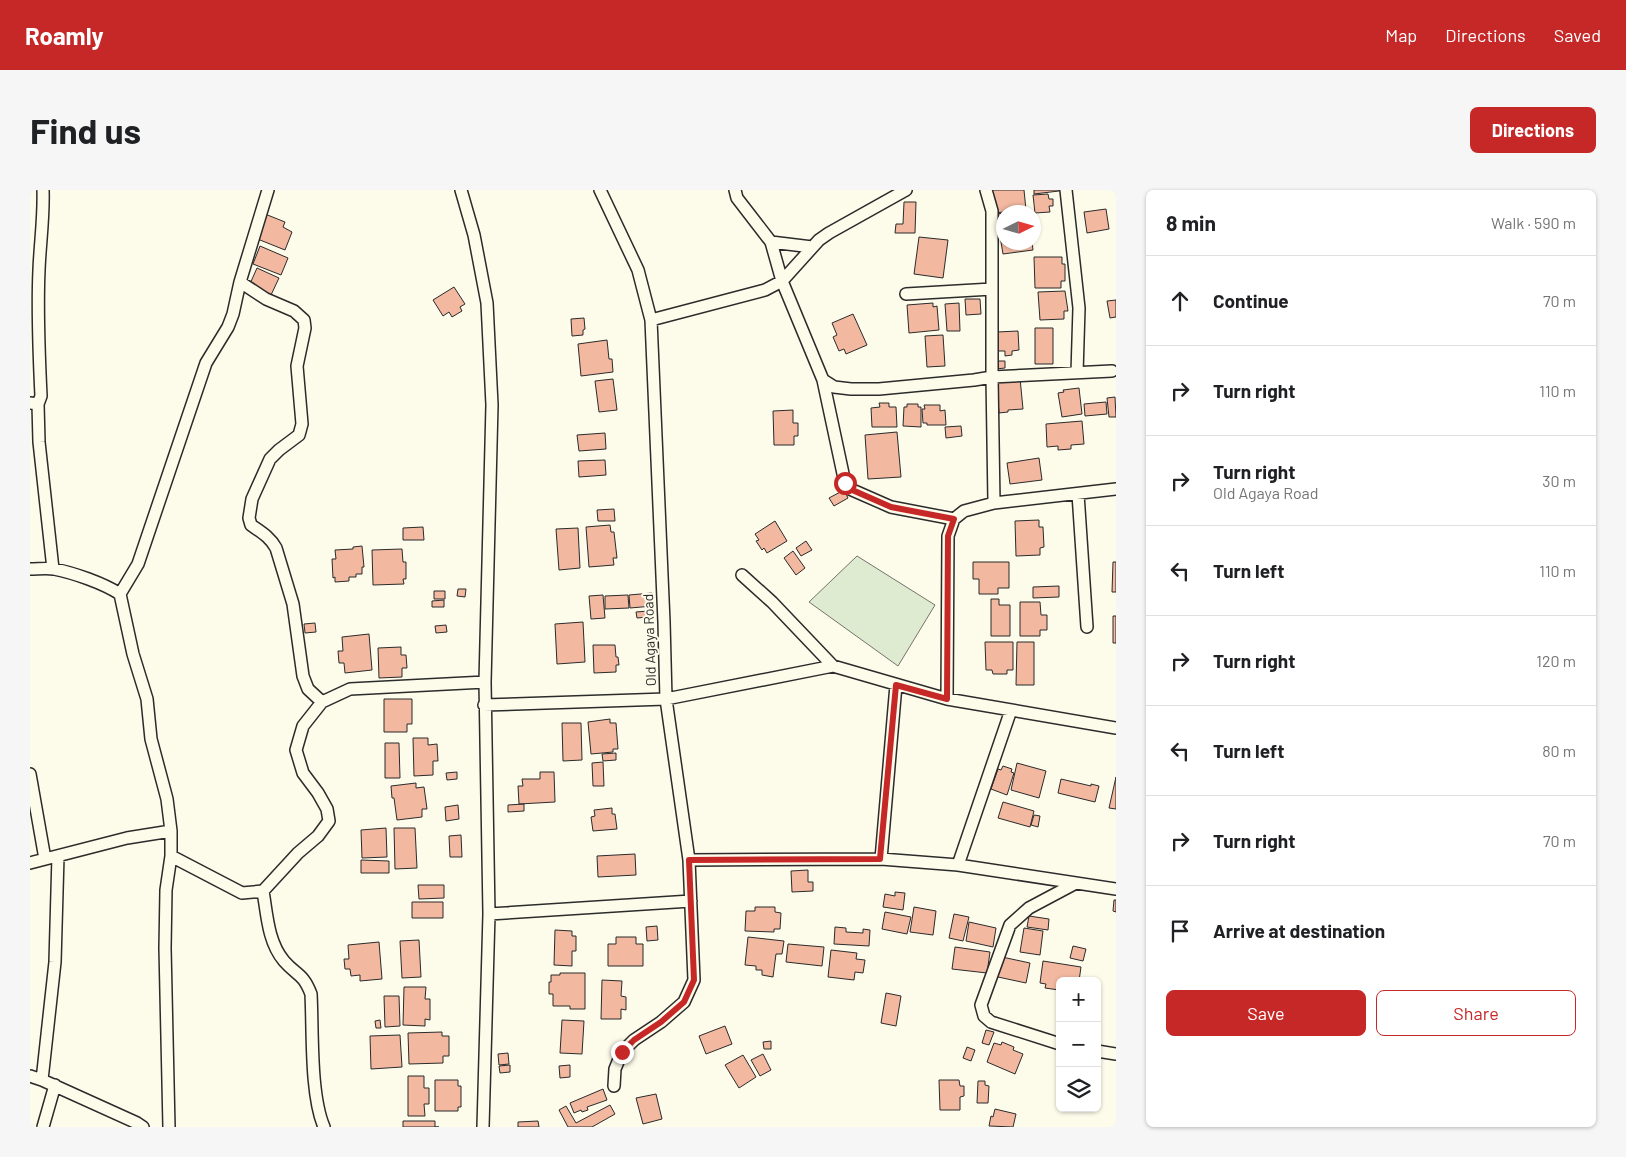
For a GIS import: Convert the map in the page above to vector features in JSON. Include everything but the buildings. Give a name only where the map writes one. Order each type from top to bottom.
[{"type":"street","points":[[43,190],[44,212],[39,270],[37,336],[41,396],[34,404],[53,569]]},
{"type":"street","points":[[169,1127],[165,928],[171,831],[167,799],[151,739],[147,699],[133,654],[120,594],[138,564],[206,363],[228,327],[268,190]]},
{"type":"street","points":[[461,190],[474,235],[487,303],[492,405],[484,705],[489,914],[483,1127]]},
{"type":"street","points":[[735,190],[738,198],[771,242],[782,280],[823,380],[845,483],[850,489],[891,507],[954,519]]},
{"type":"street","points":[[651,320],[759,292],[782,280],[812,247],[829,233],[906,190]]},
{"type":"street","points":[[986,190],[992,211],[994,503]]},
{"type":"street","points":[[1066,190],[1079,308],[1077,373]]},
{"type":"street","name":"Old Agaya Road","points":[[601,191],[638,270],[651,320],[666,699],[833,666],[947,699],[1116,728]]},
{"type":"street","points":[[771,242],[812,247]]},
{"type":"street","points":[[240,282],[266,299],[294,311],[304,320],[306,328],[297,366],[302,424],[299,435],[278,450],[270,459],[252,499],[249,518],[251,525],[265,534],[276,548],[293,604],[303,676],[308,689],[322,702]]},
{"type":"street","points":[[906,294],[992,289]]},
{"type":"street","points":[[823,380],[834,387],[879,389],[992,377],[1112,371]]},
{"type":"street","points":[[947,699],[948,536],[954,519],[964,511],[994,503],[1116,489]]},
{"type":"street","points":[[1078,494],[1087,627]]},
{"type":"street","points":[[30,569],[53,569],[110,588],[120,594]]},
{"type":"street","points":[[742,575],[772,602],[833,666]]},
{"type":"street","points":[[170,856],[242,893],[263,891],[298,853],[318,836],[329,821],[327,809],[303,773],[296,750],[303,726],[322,702],[350,689],[485,682]]},
{"type":"street","points":[[880,859],[896,685]]},
{"type":"street","points":[[484,705],[666,699],[689,860],[694,980],[684,1002],[661,1022],[634,1040],[622,1052],[615,1069],[614,1086]]},
{"type":"street","points":[[958,865],[1011,710]]},
{"type":"street","points":[[30,774],[45,860]]},
{"type":"street","points":[[30,863],[127,838],[171,831]]},
{"type":"street","points":[[42,1080],[55,962],[58,856]]},
{"type":"street","points":[[689,860],[880,859],[958,865],[1116,889]]},
{"type":"street","points":[[1056,1043],[990,1022],[984,1016],[981,1005],[1010,925],[1029,908],[1076,883]]},
{"type":"street","points":[[263,891],[272,943],[285,962],[306,981],[312,994],[316,1094],[320,1119],[324,1127]]},
{"type":"street","points":[[489,914],[691,901]]},
{"type":"street","points":[[1101,1052],[1116,1054]]},
{"type":"street","points":[[30,1076],[55,1085],[143,1127]]},
{"type":"street","points":[[43,1127],[55,1085]]},
{"type":"green space","points":[[857,556],[935,605],[898,666],[809,602]]},
{"type":"route","points":[[622,1052],[634,1040],[661,1022],[684,1002],[694,980],[689,860],[880,859],[896,685],[947,699],[948,536],[954,519],[891,507],[850,489],[845,483]]}]
